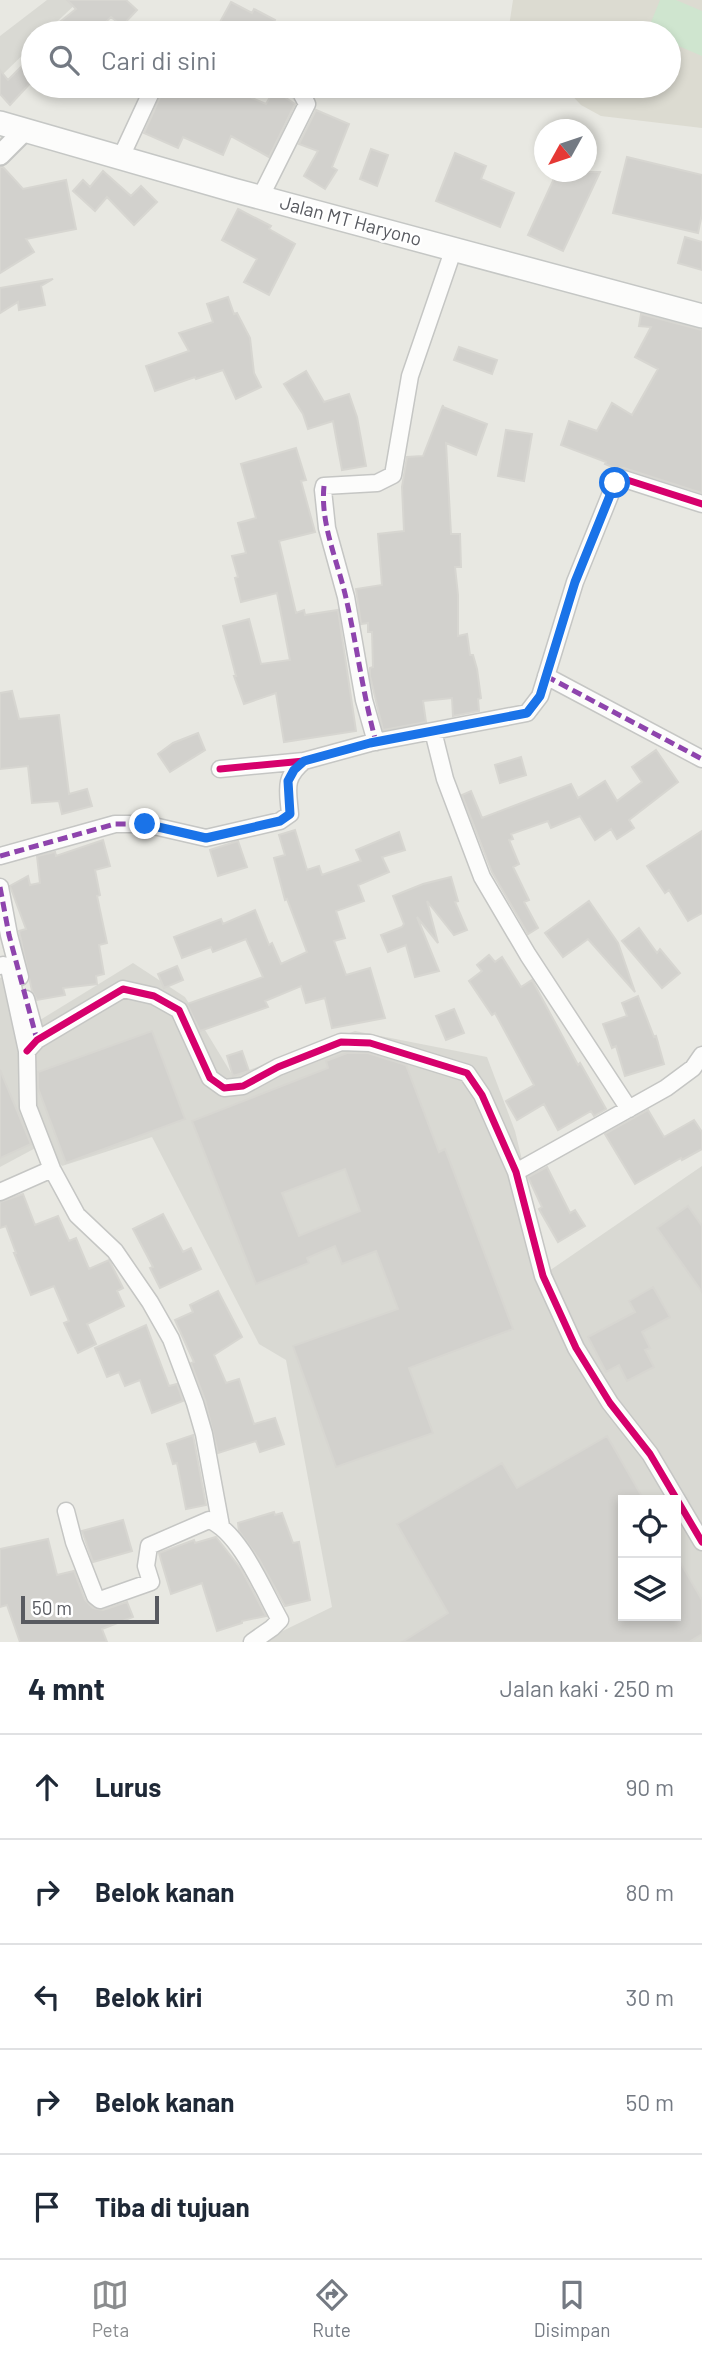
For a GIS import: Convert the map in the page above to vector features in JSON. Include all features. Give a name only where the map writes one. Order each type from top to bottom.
[{"type":"main road","name":"Jalan MT Haryono","points":[[0,122],[24,131],[702,316]]},
{"type":"street","points":[[121,157],[148,98]]},
{"type":"street","points":[[261,196],[307,104],[304,98]]},
{"type":"street","points":[[0,155],[24,131]]},
{"type":"street","points":[[376,742],[364,700],[346,597],[327,528],[323,490],[324,486],[377,483],[393,475],[410,376],[454,248]]},
{"type":"street","points":[[220,769],[304,761],[376,742],[527,713],[540,696],[575,582],[615,483],[621,478],[702,503]]},
{"type":"street","points":[[546,676],[702,759]]},
{"type":"street","points":[[433,731],[445,779],[482,877],[528,954],[629,1109]]},
{"type":"street","points":[[0,856],[116,824],[145,824],[206,838],[280,821],[290,814],[288,781],[294,770],[304,761]]},
{"type":"street","points":[[0,887],[32,1046],[28,1107],[52,1169],[77,1215],[126,1265],[171,1339],[204,1434],[221,1526]]},
{"type":"street","points":[[0,966],[9,968],[32,1046]]},
{"type":"street","points":[[32,1046],[123,989],[154,996],[179,1010],[210,1078],[224,1088],[243,1086],[278,1067],[341,1042],[370,1043],[467,1073],[482,1094],[516,1172],[543,1276],[576,1348],[610,1403],[650,1454],[702,1542]]},
{"type":"street","points":[[516,1172],[682,1077],[702,1055]]},
{"type":"street","points":[[0,1192],[52,1169]]},
{"type":"street","points":[[66,1511],[74,1542],[97,1599],[100,1600],[151,1582],[146,1566],[149,1546],[209,1520],[221,1526],[257,1573],[280,1620],[251,1642]]},
{"type":"shaded area","points":[[47,0],[80,0],[58,21],[21,21],[21,57],[0,77],[0,36]]},
{"type":"shaded area","points":[[513,0],[702,0],[702,128],[601,116],[574,98],[681,98],[681,21],[510,21]]},
{"type":"shaded area","points":[[133,963],[185,997],[233,1076],[355,1031],[487,1057],[515,1131],[549,1271],[702,1166],[702,1642],[260,1642],[332,1607],[286,1360],[259,1344],[152,1137],[62,1166],[43,1144],[0,1167],[0,978],[3,977],[27,1028]]},
{"type":"green space","points":[[660,0],[676,0],[702,11],[702,56],[681,47],[681,21],[651,21]]},
{"type":"building","points":[[67,0],[126,0],[137,10],[127,21],[116,21],[111,17],[107,21],[61,21],[76,9]]},
{"type":"building","points":[[231,2],[252,13],[254,9],[275,20],[274,21],[221,21]]},
{"type":"building","points":[[21,67],[21,93],[10,105],[0,94],[0,70],[8,80]]},
{"type":"building","points":[[160,98],[252,98],[266,104],[269,98],[286,98],[295,104],[269,157],[231,136],[223,155],[183,137],[178,148],[144,133]]},
{"type":"building","points":[[316,110],[349,124],[332,167],[337,170],[325,189],[304,176],[318,151],[299,144]]},
{"type":"building","points":[[371,149],[388,155],[377,186],[360,179]]},
{"type":"building","points":[[455,153],[486,166],[481,179],[514,193],[500,227],[436,201]]},
{"type":"building","points":[[627,157],[702,175],[702,214],[698,233],[613,213]]},
{"type":"building","points":[[0,167],[23,189],[66,180],[76,229],[26,239],[34,252],[0,273]]},
{"type":"building","points":[[103,171],[131,196],[141,186],[157,202],[134,225],[107,197],[95,211],[73,191],[83,180],[90,187]]},
{"type":"building","points":[[552,182],[595,182],[563,251],[528,235]]},
{"type":"building","points":[[238,209],[271,226],[269,229],[295,244],[269,295],[244,282],[257,259],[222,240]]},
{"type":"building","points":[[685,237],[702,242],[702,270],[678,263]]},
{"type":"building","points":[[53,279],[41,286],[45,305],[19,310],[18,302],[0,313],[0,288]]},
{"type":"building","points":[[228,297],[234,314],[237,313],[250,338],[254,373],[261,387],[236,399],[223,370],[155,391],[146,366],[189,351],[179,333],[213,322],[207,304]]},
{"type":"building","points":[[641,314],[702,330],[702,493],[624,468],[617,469],[605,464],[606,462],[561,445],[569,421],[597,431],[612,403],[632,415],[658,369],[635,357],[651,327],[639,326]]},
{"type":"building","points":[[459,347],[497,360],[492,374],[454,360]]},
{"type":"building","points":[[306,371],[324,402],[349,394],[357,417],[366,466],[342,470],[333,421],[308,429],[303,414],[284,384]]},
{"type":"building","points":[[443,405],[487,424],[476,455],[446,443],[451,534],[460,534],[461,567],[455,567],[458,636],[467,634],[470,655],[473,655],[477,669],[481,698],[478,699],[479,711],[453,716],[452,698],[423,701],[426,722],[383,730],[370,676],[370,668],[373,667],[372,632],[368,632],[368,623],[361,624],[356,589],[382,585],[378,534],[404,531],[402,487],[407,457],[423,456]]},
{"type":"building","points":[[506,430],[532,434],[524,481],[498,476]]},
{"type":"building","points":[[296,448],[306,480],[301,481],[315,532],[279,541],[296,613],[304,610],[305,615],[338,610],[356,731],[284,742],[276,693],[244,704],[234,676],[223,626],[249,619],[261,664],[290,660],[277,593],[241,602],[232,556],[246,553],[238,523],[256,518],[241,464]]},
{"type":"building","points":[[12,691],[19,719],[59,715],[69,794],[87,789],[92,806],[62,814],[59,801],[32,803],[28,766],[0,769],[0,693]]},
{"type":"building","points":[[198,733],[205,750],[170,772],[158,754],[173,743]]},
{"type":"building","points":[[656,750],[678,782],[629,820],[634,828],[617,839],[611,829],[595,840],[580,816],[551,828],[548,821],[511,834],[513,839],[509,840],[519,864],[513,867],[529,900],[524,902],[538,928],[528,934],[492,872],[462,795],[471,791],[482,818],[571,784],[578,798],[605,781],[617,801],[642,782],[632,767]]},
{"type":"building","points":[[521,757],[526,775],[500,783],[495,765]]},
{"type":"building","points":[[295,830],[307,870],[319,866],[322,875],[361,861],[356,850],[399,832],[405,850],[382,857],[389,872],[358,885],[364,901],[336,911],[345,938],[334,941],[346,975],[370,968],[385,1018],[332,1028],[325,998],[306,1003],[301,986],[265,1001],[268,1007],[200,1031],[187,1004],[263,977],[246,939],[213,952],[211,947],[182,958],[174,937],[221,919],[223,924],[255,910],[269,945],[272,943],[281,964],[307,952],[287,899],[285,900],[274,858],[285,855],[279,835]]},
{"type":"building","points":[[702,831],[702,913],[688,921],[669,890],[665,893],[647,866]]},
{"type":"building","points":[[103,840],[110,866],[95,870],[100,895],[97,896],[107,943],[99,945],[104,974],[96,976],[97,984],[63,988],[65,995],[37,1000],[32,991],[19,931],[26,929],[10,886],[28,876],[30,885],[40,883],[37,856],[55,852],[56,856]]},
{"type":"building","points":[[238,841],[247,867],[218,876],[210,850]]},
{"type":"building","points":[[451,877],[458,901],[455,902],[467,930],[454,935],[427,901],[438,943],[417,917],[439,971],[415,977],[406,945],[388,952],[381,935],[404,924],[393,896]]},
{"type":"building","points":[[589,901],[618,943],[635,992],[588,939],[563,957],[545,933]]},
{"type":"building","points":[[639,928],[657,953],[660,949],[680,973],[662,988],[622,941]]},
{"type":"building","points":[[489,955],[495,962],[502,957],[521,987],[532,980],[578,1065],[580,1063],[606,1109],[594,1116],[591,1111],[558,1130],[544,1104],[517,1120],[506,1101],[534,1085],[495,1013],[492,1015],[469,981],[482,971],[477,965]]},
{"type":"building","points":[[177,966],[183,980],[164,988],[158,974]]},
{"type":"building","points":[[638,996],[654,1037],[656,1036],[664,1064],[625,1076],[616,1046],[612,1048],[603,1024],[627,1016],[622,1003]]},
{"type":"building","points":[[454,1009],[464,1033],[446,1040],[436,1016]]},
{"type":"building","points":[[152,1031],[185,1119],[66,1163],[38,1088],[38,1072]]},
{"type":"building","points":[[242,1051],[249,1071],[233,1076],[227,1056]]},
{"type":"building","points":[[347,1053],[368,1053],[406,1065],[439,1152],[445,1149],[513,1329],[409,1368],[433,1433],[336,1467],[293,1346],[398,1309],[376,1251],[342,1264],[335,1246],[307,1258],[309,1263],[256,1284],[192,1121],[328,1068],[326,1061]],"holes":[[[345,1169],[360,1211],[299,1236],[282,1193]]]},
{"type":"building","points":[[0,1070],[31,1144],[0,1158]]},
{"type":"building","points":[[648,1110],[664,1137],[694,1120],[702,1132],[702,1149],[635,1184],[605,1134]]},
{"type":"building","points":[[547,1167],[570,1213],[575,1210],[585,1226],[558,1242],[539,1209],[542,1207],[528,1177]]},
{"type":"building","points":[[23,1194],[35,1225],[58,1216],[69,1241],[76,1238],[89,1269],[109,1260],[123,1288],[117,1291],[124,1306],[87,1324],[96,1344],[78,1353],[64,1323],[69,1321],[54,1286],[31,1295],[6,1226],[0,1228],[0,1202]]},
{"type":"building","points":[[688,1206],[702,1226],[702,1292],[657,1228]]},
{"type":"building","points":[[163,1214],[183,1252],[191,1248],[201,1269],[160,1288],[150,1268],[153,1267],[133,1229]]},
{"type":"building","points":[[653,1287],[670,1317],[642,1332],[650,1348],[645,1350],[654,1367],[627,1381],[619,1365],[606,1372],[588,1337],[635,1312],[629,1301]]},
{"type":"building","points":[[218,1291],[242,1337],[214,1355],[226,1383],[239,1379],[254,1424],[275,1418],[284,1444],[260,1452],[256,1441],[218,1453],[205,1400],[191,1363],[194,1362],[175,1320],[193,1312],[190,1305]]},
{"type":"building","points":[[146,1325],[169,1386],[177,1384],[183,1401],[152,1413],[140,1380],[125,1386],[119,1372],[107,1377],[95,1348]]},
{"type":"building","points":[[193,1435],[206,1505],[186,1509],[177,1463],[173,1464],[167,1444]]},
{"type":"building","points":[[607,1436],[641,1495],[618,1495],[618,1621],[681,1621],[681,1564],[702,1600],[702,1634],[689,1642],[402,1642],[448,1613],[397,1524],[502,1463],[517,1488]]},
{"type":"building","points":[[274,1512],[275,1515],[282,1513],[293,1543],[299,1542],[310,1600],[285,1606],[259,1559],[239,1531],[238,1523]]},
{"type":"building","points":[[123,1520],[132,1551],[93,1562],[82,1531]]},
{"type":"building","points":[[216,1537],[241,1569],[266,1616],[242,1621],[217,1631],[202,1583],[171,1594],[159,1553],[194,1540],[195,1543]]},
{"type":"building","points":[[48,1539],[57,1575],[74,1571],[85,1600],[93,1608],[103,1610],[127,1602],[133,1617],[102,1629],[107,1642],[20,1642],[7,1605],[0,1607],[0,1549]]},
{"type":"marked path","points":[[324,486],[327,529],[346,598],[376,742]]},
{"type":"marked path","points":[[546,676],[702,759]]},
{"type":"marked path","points":[[0,856],[115,824],[145,824],[206,838],[280,821],[290,814],[290,779],[302,762]]},
{"type":"marked path","points":[[0,887],[9,935],[37,1040]]},
{"type":"cycle path","points":[[220,769],[304,761],[370,743],[527,713],[540,696],[575,582],[615,483],[621,478],[702,504]]},
{"type":"cycle path","points":[[27,1051],[37,1040],[123,989],[154,996],[179,1010],[210,1078],[224,1088],[243,1086],[278,1067],[341,1042],[370,1043],[467,1073],[482,1095],[516,1172],[543,1276],[576,1348],[610,1403],[650,1454],[702,1542]]},
{"type":"route","points":[[145,824],[206,838],[280,821],[290,814],[288,781],[294,770],[304,761],[370,743],[527,713],[540,696],[575,582],[615,483]]}]
